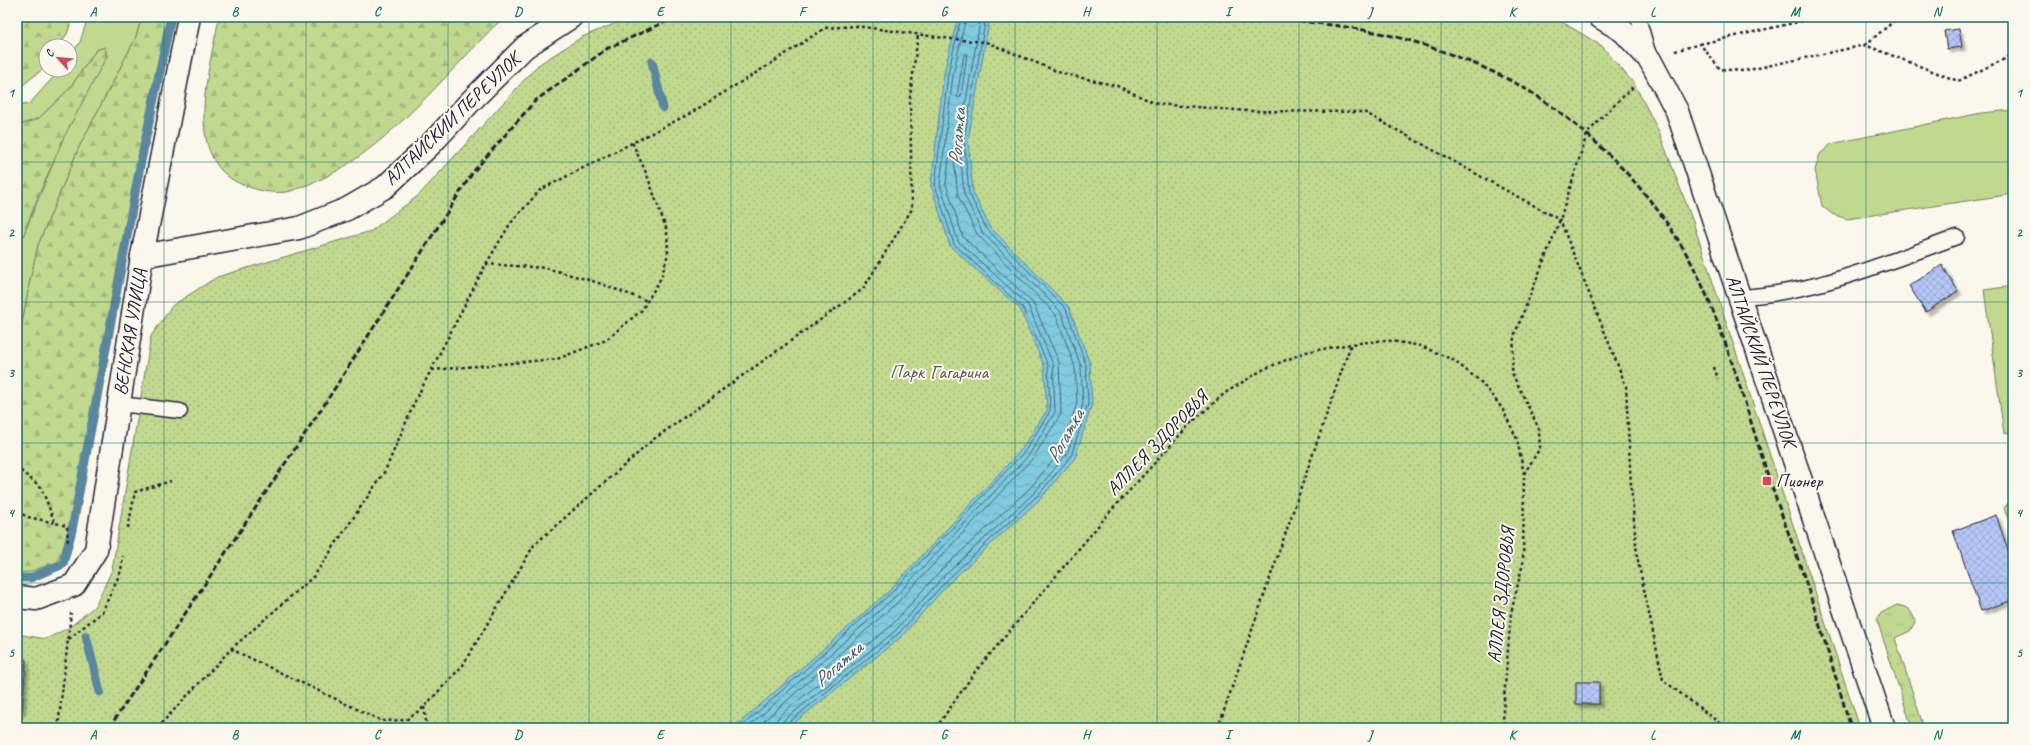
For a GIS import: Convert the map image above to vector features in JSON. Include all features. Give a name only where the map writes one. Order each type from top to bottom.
[{"type":"street","name":"ВЕНСКАЯ УЛИЦА","points":[[74,584],[96,550],[142,256],[189,17]]},
{"type":"street","name":"АЛТАЙСКИЙ ПЕРЕУЛОК","points":[[142,256],[299,228],[347,209],[385,186],[431,144],[470,102],[525,47],[571,17]]},
{"type":"street","name":"АЛТАЙСКИЙ ПЕРЕУЛОК","points":[[1600,17],[1623,31],[1650,60],[1677,111],[1884,728]]},
{"type":"street","points":[[17,597],[36,599],[74,584]]},
{"type":"lane","points":[[1638,17],[1650,60]]},
{"type":"lane","points":[[1740,297],[1761,296],[1846,278],[1957,237]]},
{"type":"lane","points":[[119,404],[180,411]]},
{"type":"path","points":[[1524,474],[1540,448],[1539,429],[1512,373],[1514,336],[1560,220],[1587,134],[1635,85],[1650,60],[1700,44],[1820,17]]},
{"type":"path","points":[[1700,44],[1720,69],[1744,71],[1865,45],[1899,17]]},
{"type":"path","points":[[157,728],[231,649],[314,576],[385,471],[416,399],[486,264],[510,224],[540,190],[689,114],[825,28],[856,26],[918,35],[986,42],[1061,73],[1117,86],[1157,104],[1247,112],[1364,112],[1560,220],[1626,386],[1631,486],[1637,556],[1663,680],[1726,728]]},
{"type":"path","points":[[231,649],[382,721],[406,720],[424,707],[463,665],[534,545],[654,439],[863,289],[912,209],[910,97],[918,35]]},
{"type":"path","points":[[1865,45],[1958,82],[2013,55]]},
{"type":"path","points":[[431,370],[557,359],[606,340],[642,310],[661,278],[668,254],[667,231],[648,175],[632,142]]},
{"type":"path","points":[[486,264],[546,268],[596,282],[647,301]]},
{"type":"path","name":"АЛЛЕЯ ЗДОРОВЬЯ","points":[[936,728],[975,672],[1109,513],[1190,424],[1225,393],[1264,369],[1306,352],[1351,344],[1386,340],[1420,346],[1453,360],[1464,368],[1480,381],[1502,408],[1517,439],[1524,474],[1523,563],[1511,613],[1503,711],[1504,728]]},
{"type":"path","points":[[1218,728],[1351,344]]},
{"type":"path","points":[[1714,367],[1718,379]]},
{"type":"path","points":[[17,459],[22,472],[41,487],[55,523]]},
{"type":"path","points":[[17,512],[28,517],[67,526],[69,562],[74,584]]},
{"type":"path","points":[[58,728],[68,640]]},
{"type":"path","points":[[424,707],[427,728]]},
{"type":"green space","points":[[17,17],[73,17],[64,38],[38,38],[38,73],[17,90]]},
{"type":"green space","points":[[88,17],[142,17],[135,39],[79,147],[38,245],[17,350],[17,258],[22,239],[63,139],[107,56],[105,47],[96,50],[78,76],[78,45]]},
{"type":"green space","points":[[142,17],[172,17],[142,161],[73,530],[57,562],[29,572],[17,573],[17,350],[30,280],[38,245],[79,147],[135,39]]},
{"type":"green space","points":[[219,17],[506,17],[489,31],[410,113],[371,148],[329,175],[292,191],[275,192],[264,191],[243,185],[223,172],[211,155],[205,133],[204,110],[210,60]]},
{"type":"green space","name":"Парк Гагарина","points":[[631,17],[1554,17],[1602,46],[1635,85],[1659,132],[1693,222],[1860,728],[17,728],[17,634],[46,639],[70,627],[95,606],[112,570],[151,336],[173,305],[217,277],[371,231],[419,195],[538,65],[582,37]]},
{"type":"green space","points":[[105,47],[107,56],[45,180],[34,206],[17,258],[17,126],[39,118],[69,89],[96,50]]},
{"type":"green space","points":[[53,78],[77,78],[69,89],[39,118],[17,126],[17,107],[30,103]]},
{"type":"green space","points":[[2013,110],[2013,194],[1847,219],[1832,214],[1822,206],[1815,170],[1820,154],[1831,144],[1981,113]]},
{"type":"green space","points":[[2013,286],[2013,432],[2004,434],[1984,290]]},
{"type":"green space","points":[[2013,497],[2013,533],[2004,508]]},
{"type":"green space","points":[[1897,605],[1909,610],[1915,622],[1910,631],[1895,638],[1924,728],[1912,728],[1877,620],[1881,613]]},
{"type":"water","name":"Рогатка","points":[[958,17],[990,17],[968,140],[973,192],[989,226],[1069,307],[1090,364],[1092,404],[1075,458],[1041,498],[950,582],[901,637],[788,728],[734,728],[890,590],[1022,449],[1047,410],[1044,366],[1020,309],[950,246],[931,185],[944,73]]},
{"type":"building","points":[[1959,29],[1962,47],[1947,49],[1944,31]]},
{"type":"building","points":[[1942,265],[1958,291],[1926,312],[1909,286]]},
{"type":"building","points":[[1996,515],[2013,565],[2013,600],[1981,611],[1953,531]]},
{"type":"building","points":[[17,655],[26,660],[22,711],[17,715]]},
{"type":"building","points":[[1576,682],[1599,682],[1599,704],[1576,704]]},
{"type":"waterway","points":[[17,578],[30,578],[63,564],[72,530],[141,161],[171,17]]},
{"type":"waterway","points":[[652,62],[663,108]]},
{"type":"waterway","points":[[86,636],[100,692]]},
{"type":"railway","points":[[109,728],[324,405],[473,172],[535,101],[608,48],[676,17]]},
{"type":"railway","points":[[1263,17],[1346,27],[1387,35],[1440,51],[1492,72],[1529,91],[1554,108],[1579,128],[1626,172],[1647,197],[1666,222],[1683,249],[1698,276],[1717,322],[1734,369],[1773,490],[1808,588],[1851,728]]},
{"type":"place","name":"Пионер","points":[[1767,481]]}]
